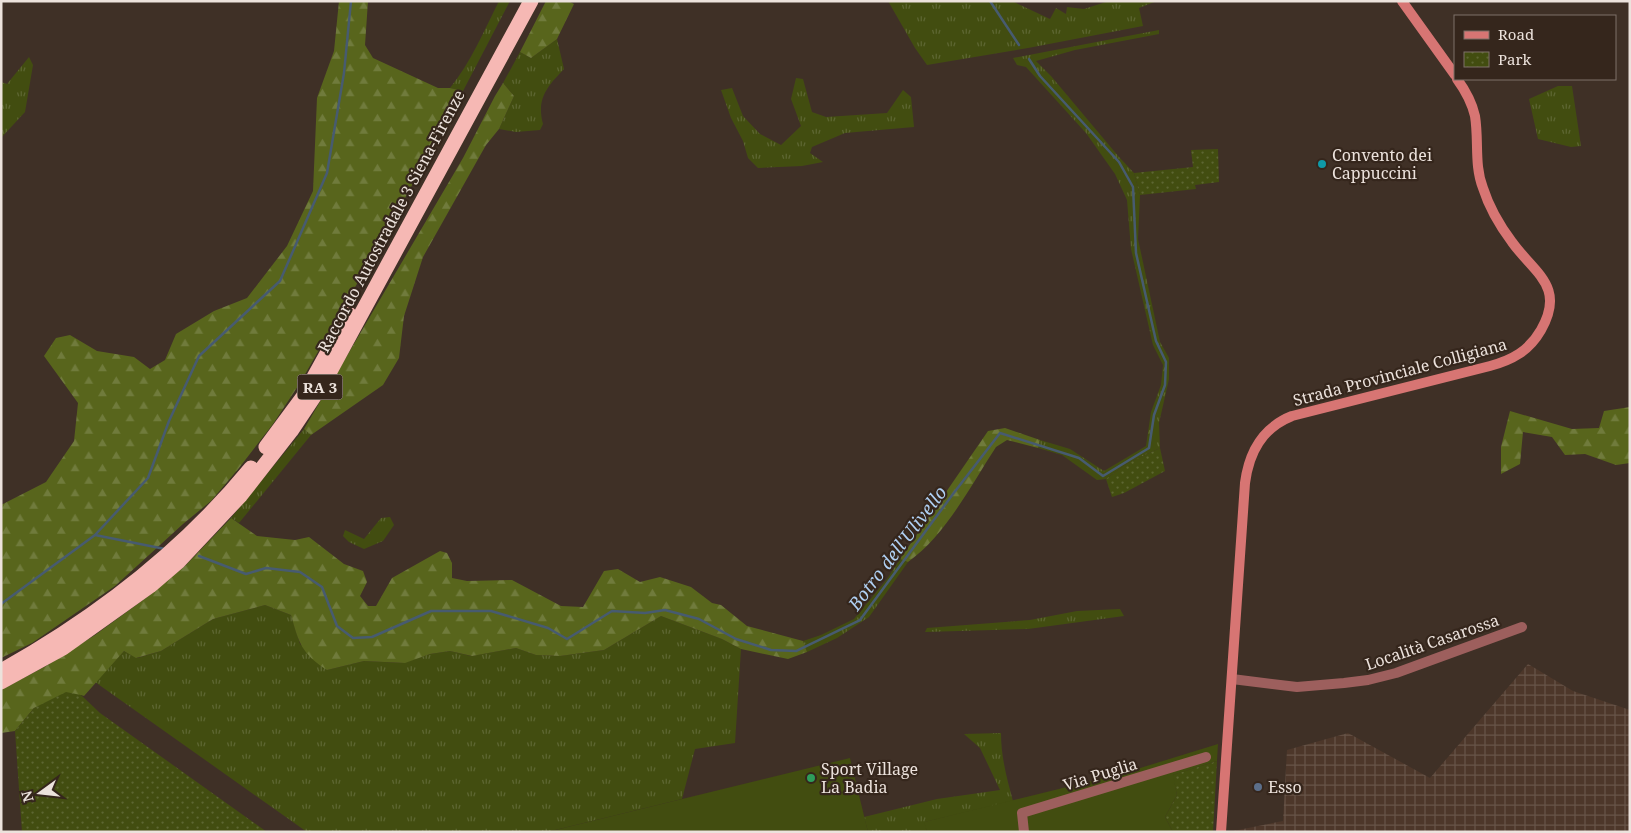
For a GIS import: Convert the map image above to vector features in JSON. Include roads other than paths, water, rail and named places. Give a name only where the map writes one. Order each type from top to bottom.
[{"type":"highway","name":"Raccordo Autostradale 3 Siena-Firenze","points":[[1,671],[76,626],[138,580],[180,544],[226,497],[254,463],[302,397],[319,369],[520,1]]},
{"type":"highway","name":"Raccordo Autostradale 3 Siena-Firenze","points":[[1,682],[64,648],[150,586],[171,568],[241,495],[286,439],[327,377],[531,1]]},
{"type":"main road","points":[[1402,1],[1454,75]]},
{"type":"main road","name":"Strada Provinciale Colligiana","points":[[1221,832],[1245,483],[1252,452],[1263,436],[1276,424],[1299,414],[1504,362],[1518,356],[1537,337],[1546,321],[1549,298],[1544,279],[1511,241],[1498,221],[1483,190],[1477,168],[1474,113],[1468,96],[1458,80]]},
{"type":"street","name":"Località Casarossa","points":[[1232,679],[1292,686],[1355,682],[1396,673],[1522,627]]},
{"type":"street","name":"Via Puglia","points":[[1024,832],[1022,813],[1206,757]]},
{"type":"waterway","points":[[1,604],[95,535],[148,478],[169,421],[199,356],[280,281],[327,173],[344,73],[351,1]]},
{"type":"waterway","name":"Botro dell'Ulivello","points":[[990,1],[1019,45]]},
{"type":"waterway","name":"Botro dell'Ulivello","points":[[199,556],[246,574],[266,568],[300,572],[322,587],[337,626],[353,638],[372,637],[431,611],[491,611],[548,628],[567,639],[612,611],[645,613],[665,610],[699,619],[736,639],[771,650],[796,651],[860,620],[1000,433],[1079,458],[1103,476],[1149,448],[1154,415],[1165,385],[1166,362],[1156,341],[1136,253],[1133,187],[1119,162],[1040,76],[1029,59]]},
{"type":"waterway","name":"Botro dell'Ulivello","points":[[95,535],[165,549]]},
{"type":"place","name":"Convento dei Cappuccini","points":[[1322,164]]},
{"type":"place","name":"Sport Village La Badia","points":[[811,778]]},
{"type":"place","name":"Esso","points":[[1258,787]]}]
